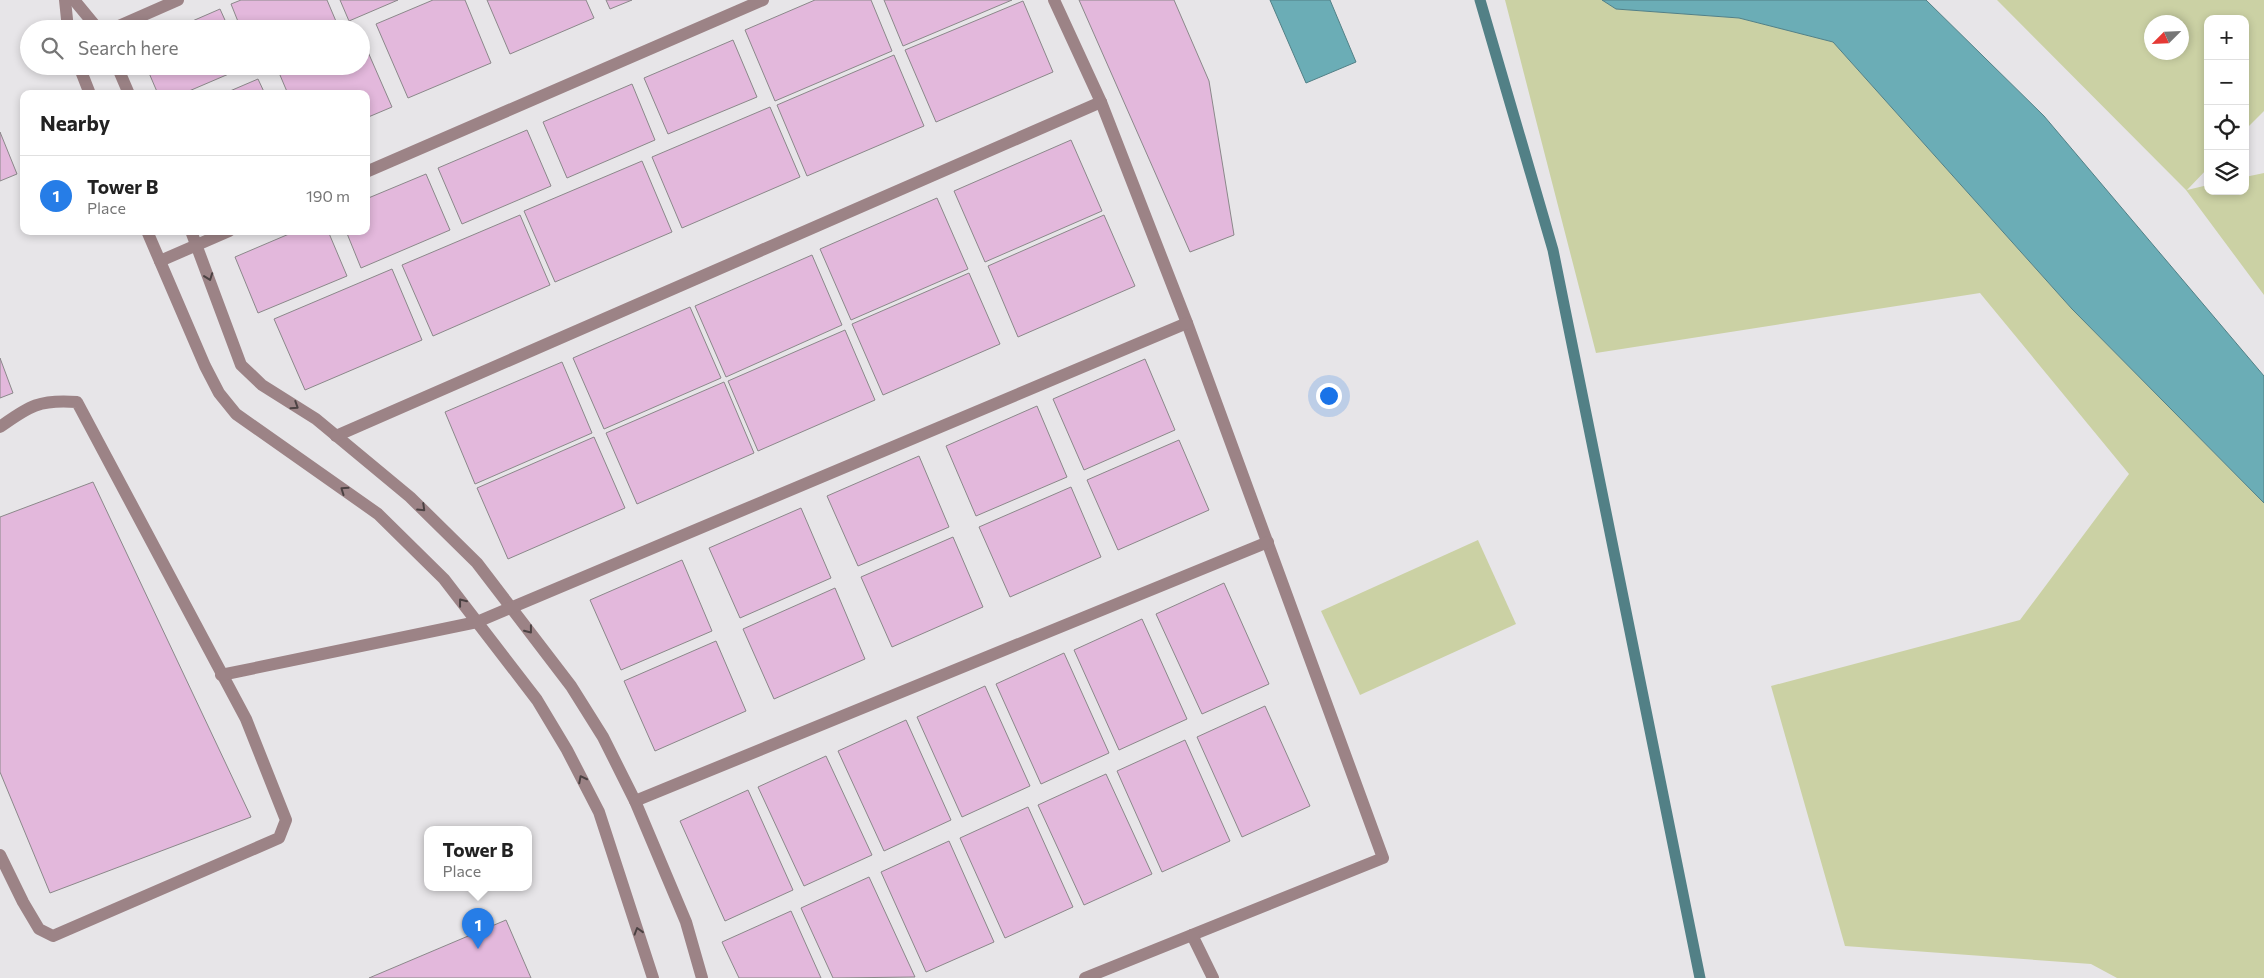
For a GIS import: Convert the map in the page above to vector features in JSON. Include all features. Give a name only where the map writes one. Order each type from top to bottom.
[{"type":"street","points":[[65,0],[67,20]]},
{"type":"street","points":[[74,0],[91,20]]},
{"type":"street","points":[[132,20],[178,0]]},
{"type":"street","points":[[370,170],[763,0]]},
{"type":"street","points":[[1054,0],[1101,102],[1188,323],[1383,858],[1085,978]]},
{"type":"street","points":[[82,75],[88,90]]},
{"type":"street","points":[[120,75],[127,90]]},
{"type":"street","points":[[336,436],[1101,102]]},
{"type":"street","points":[[149,235],[205,366],[219,393],[236,414],[378,514],[444,579],[537,700],[567,750],[599,812],[652,978]]},
{"type":"street","points":[[193,235],[242,365],[262,385],[316,419],[410,497],[477,563],[571,686],[603,737],[635,801],[686,922],[702,978]]},
{"type":"street","points":[[160,261],[219,235]]},
{"type":"street","points":[[221,675],[477,622],[1188,323]]},
{"type":"street","points":[[0,427],[28,407],[55,400],[77,402],[246,719],[286,820],[279,838],[53,936],[39,929],[23,902],[0,854]]},
{"type":"street","points":[[635,801],[1268,542]]},
{"type":"street","points":[[1192,935],[1212,978]]},
{"type":"green space","points":[[1505,0],[1602,0],[1616,9],[1739,18],[1833,42],[2072,309],[2264,503],[2264,978],[2117,978],[2091,964],[1845,946],[1771,686],[2020,620],[2129,474],[1980,293],[1596,353]]},
{"type":"green space","points":[[1997,0],[2264,0],[2264,111],[2249,126],[2249,15],[2204,15],[2204,172],[2187,190],[2204,186],[2204,195],[2249,195],[2249,176],[2264,173],[2264,295],[2186,190]]},
{"type":"green space","points":[[1478,540],[1516,624],[1360,695],[1321,611]]},
{"type":"water","points":[[1270,0],[1330,0],[1356,62],[1306,83]]},
{"type":"water","points":[[1602,0],[1926,0],[2044,116],[2264,376],[2264,503],[2072,309],[1833,42],[1739,18],[1616,9]]},
{"type":"building","points":[[241,0],[327,0],[335,20],[237,20],[231,4]]},
{"type":"building","points":[[340,0],[398,0],[351,20],[349,20]]},
{"type":"building","points":[[433,0],[465,0],[491,63],[408,98],[376,24]]},
{"type":"building","points":[[487,0],[586,0],[594,18],[510,54]]},
{"type":"building","points":[[606,0],[632,0],[610,9]]},
{"type":"building","points":[[815,0],[871,0],[892,51],[775,101],[745,30]]},
{"type":"building","points":[[884,0],[1012,0],[903,46]]},
{"type":"building","points":[[1079,0],[1174,0],[1209,81],[1234,235],[1190,252]]},
{"type":"building","points":[[1023,1],[1053,72],[936,122],[905,50]]},
{"type":"building","points":[[220,9],[225,20],[195,20]]},
{"type":"building","points":[[733,40],[757,97],[668,134],[644,78]]},
{"type":"building","points":[[894,55],[924,126],[807,176],[777,105]]},
{"type":"building","points":[[370,57],[392,107],[370,116],[370,90],[286,90],[280,75],[370,75]]},
{"type":"building","points":[[150,75],[226,75],[191,90],[156,90]]},
{"type":"building","points":[[258,79],[263,90],[232,90]]},
{"type":"building","points":[[632,84],[655,140],[567,178],[543,122]]},
{"type":"building","points":[[770,107],[800,177],[682,228],[652,157]]},
{"type":"building","points":[[527,130],[551,186],[462,224],[438,168]]},
{"type":"building","points":[[0,132],[17,174],[0,181]]},
{"type":"building","points":[[1071,140],[1102,211],[985,262],[954,191]]},
{"type":"building","points":[[642,161],[672,232],[555,282],[524,211]]},
{"type":"building","points":[[426,174],[450,230],[361,268],[348,235],[370,235],[370,197]]},
{"type":"building","points":[[937,198],[968,269],[851,320],[820,249]]},
{"type":"building","points":[[520,215],[550,285],[433,336],[402,265]]},
{"type":"building","points":[[1104,215],[1135,286],[1018,337],[988,266]]},
{"type":"building","points":[[287,235],[330,235],[347,276],[258,313],[235,257]]},
{"type":"building","points":[[812,255],[842,325],[726,377],[695,306]]},
{"type":"building","points":[[392,269],[422,340],[305,390],[274,319]]},
{"type":"building","points":[[969,273],[1000,344],[883,395],[852,324]]},
{"type":"building","points":[[690,307],[721,378],[604,429],[573,358]]},
{"type":"building","points":[[845,330],[875,400],[758,451],[728,381]]},
{"type":"building","points":[[0,358],[13,393],[0,398]]},
{"type":"building","points":[[1145,359],[1175,430],[1084,470],[1053,399]]},
{"type":"building","points":[[562,362],[592,433],[475,484],[445,412]]},
{"type":"building","points":[[724,382],[754,453],[637,504],[606,433]]},
{"type":"building","points":[[1037,406],[1067,477],[976,516],[946,446]]},
{"type":"building","points":[[594,437],[625,508],[508,559],[477,488]]},
{"type":"building","points":[[1179,440],[1209,510],[1118,550],[1087,480]]},
{"type":"building","points":[[919,456],[949,527],[858,566],[827,496]]},
{"type":"building","points":[[93,482],[251,817],[50,893],[0,772],[0,517]]},
{"type":"building","points":[[1071,487],[1101,557],[1010,597],[979,527]]},
{"type":"building","points":[[801,508],[831,578],[740,618],[709,548]]},
{"type":"building","points":[[953,537],[983,607],[892,647],[861,577]]},
{"type":"building","points":[[682,560],[712,631],[621,670],[590,600]]},
{"type":"building","points":[[1224,583],[1269,684],[1202,714],[1156,614]]},
{"type":"building","points":[[835,588],[865,659],[774,699],[743,629]]},
{"type":"building","points":[[1142,619],[1187,719],[1119,750],[1074,650]]},
{"type":"building","points":[[716,641],[746,711],[655,751],[624,681]]},
{"type":"building","points":[[1064,653],[1109,753],[1041,784],[996,684]]},
{"type":"building","points":[[985,686],[1030,786],[962,817],[917,717]]},
{"type":"building","points":[[1265,706],[1310,806],[1242,837],[1197,737]]},
{"type":"building","points":[[906,720],[951,820],[884,851],[838,751]]},
{"type":"building","points":[[1185,740],[1230,841],[1162,872],[1117,771]]},
{"type":"building","points":[[826,756],[872,855],[804,886],[758,787]]},
{"type":"building","points":[[1106,774],[1152,874],[1084,905],[1038,805]]},
{"type":"building","points":[[748,790],[793,890],[725,921],[680,821]]},
{"type":"building","points":[[1028,807],[1073,907],[1005,938],[960,838]]},
{"type":"building","points":[[949,841],[994,942],[926,972],[881,872]]},
{"type":"building","points":[[869,877],[915,977],[833,978],[801,908]]},
{"type":"building","points":[[791,911],[821,978],[739,978],[722,942]]},
{"type":"building","points":[[506,920],[531,978],[369,978]]},
{"type":"waterway","points":[[1480,0],[1553,250],[1700,978]]},
{"type":"place","name":"Tower B","points":[[478,949]]}]
